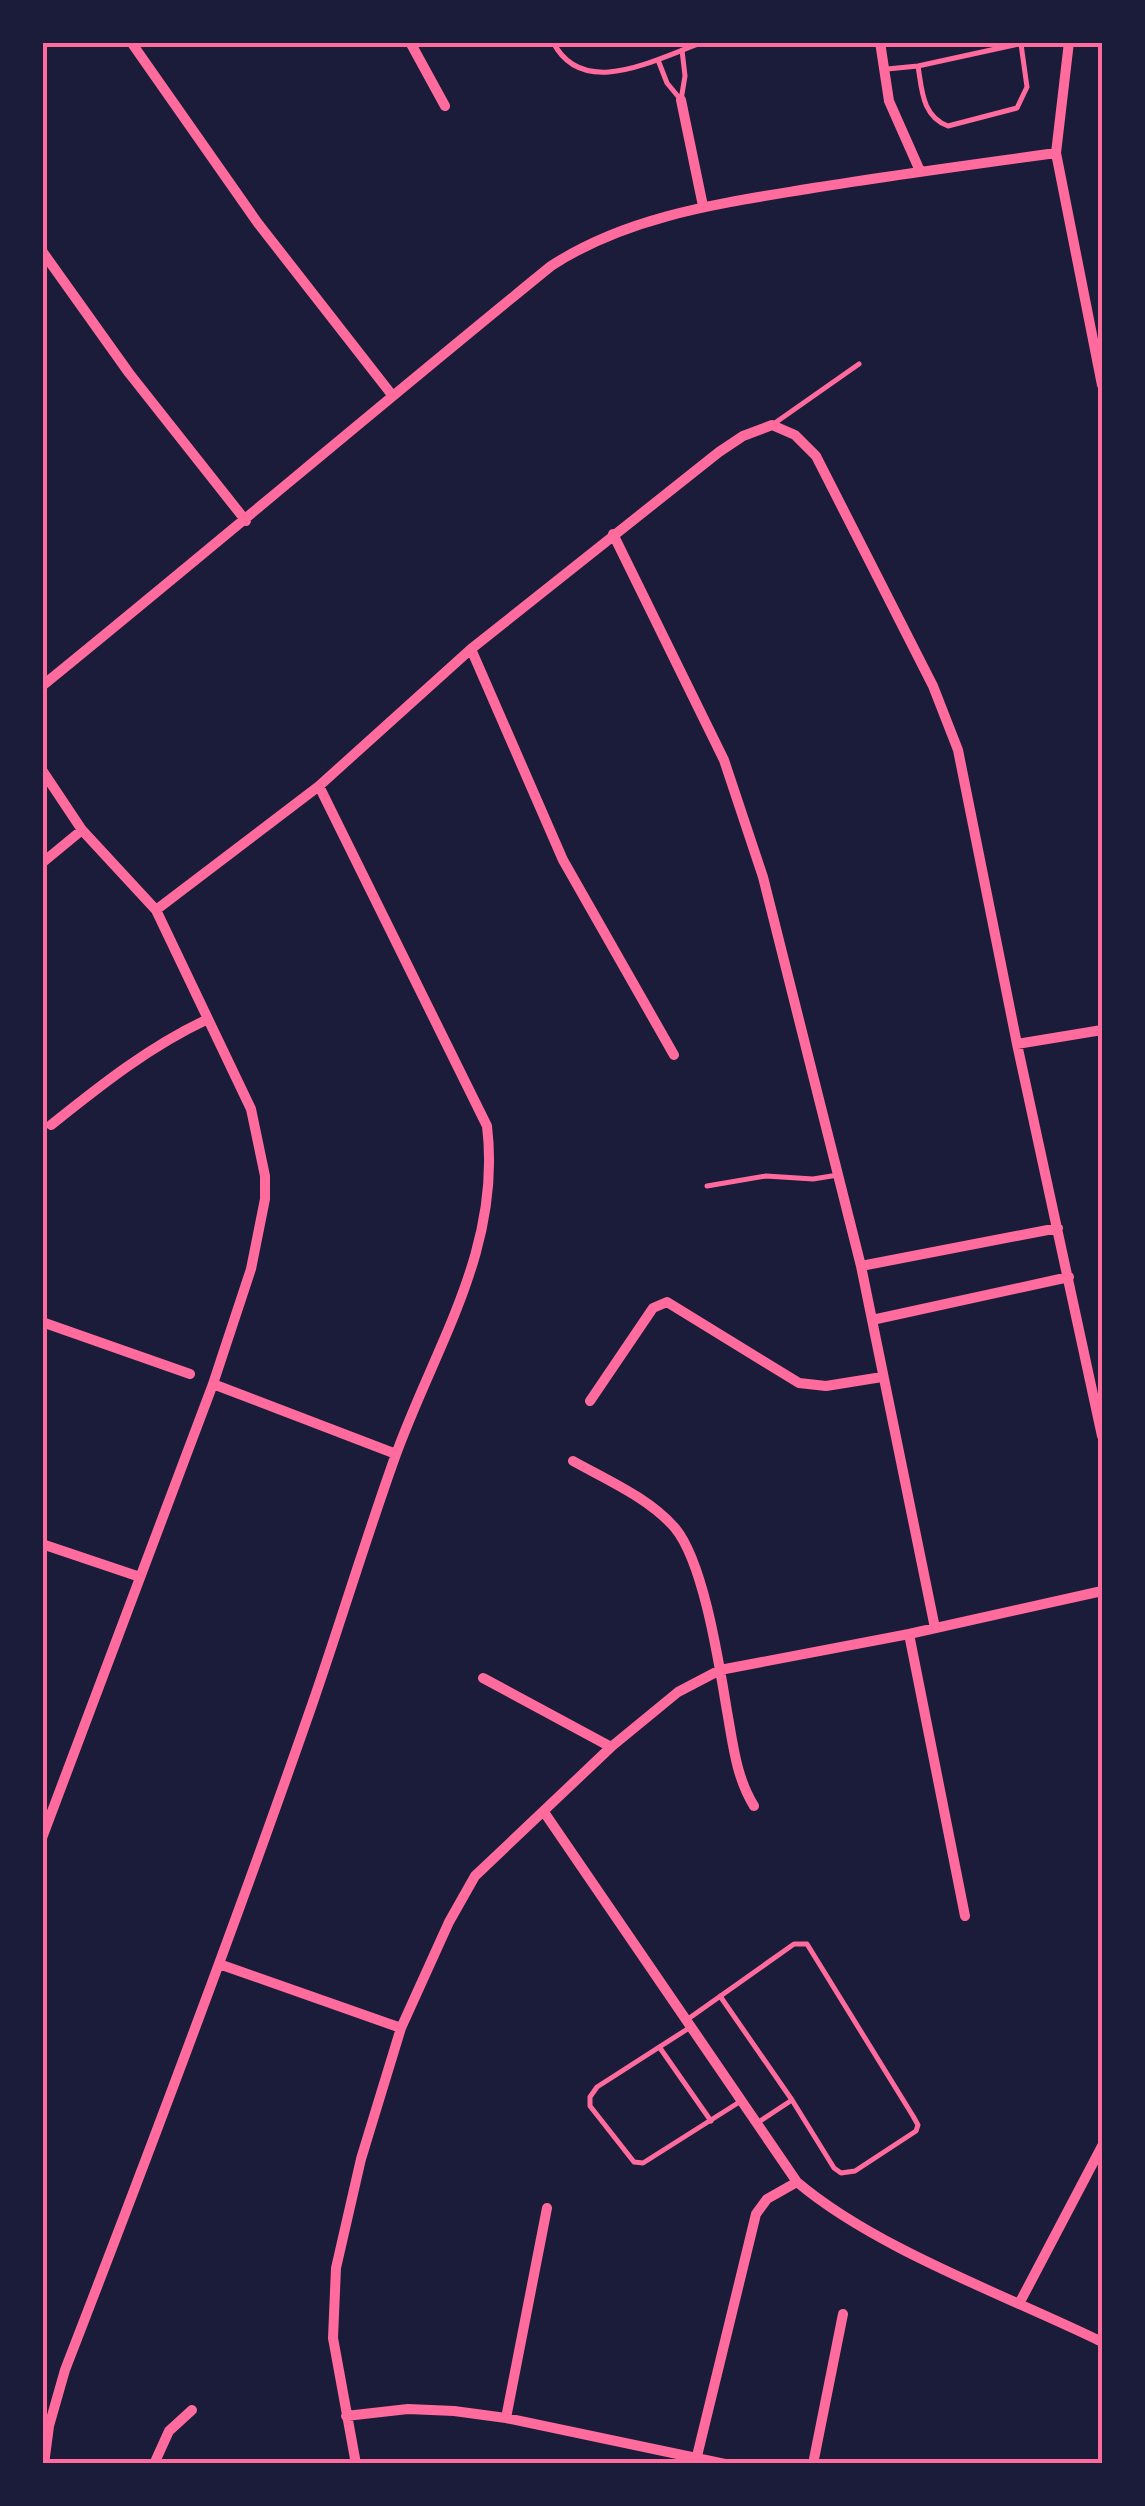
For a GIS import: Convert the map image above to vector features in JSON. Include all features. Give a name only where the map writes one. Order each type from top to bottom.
[{"type":"street","points":[[131,42],[257,222],[392,395]]},
{"type":"street","points":[[410,42],[444,106]]},
{"type":"street","points":[[880,42],[889,101],[920,171]]},
{"type":"street","points":[[1069,42],[1056,153],[1102,386]]},
{"type":"street","points":[[681,100],[703,206]]},
{"type":"street","points":[[42,686],[246,521],[392,395],[551,266],[578,249],[631,227],[703,206],[1056,153]]},
{"type":"street","points":[[42,250],[129,373],[246,521]]},
{"type":"street","points":[[1090,322],[1102,318]]},
{"type":"street","points":[[156,910],[319,786],[470,649],[612,534],[743,436],[772,426],[795,434],[816,456],[948,718],[958,750],[1102,1436]]},
{"type":"street","points":[[612,534],[724,760],[763,877],[861,1266],[935,1628]]},
{"type":"street","points":[[470,649],[563,860],[674,1055]]},
{"type":"street","points":[[42,770],[82,830],[156,910],[251,1109],[265,1176],[260,1232],[214,1384],[42,1838]]},
{"type":"street","points":[[44,2464],[49,2426],[64,2370],[219,1964],[396,1454],[474,1267],[490,1184],[489,1145],[479,1105],[319,786]]},
{"type":"street","points":[[42,862],[82,830]]},
{"type":"street","points":[[51,1124],[129,1064],[208,1019]]},
{"type":"street","points":[[1017,1044],[1102,1030]]},
{"type":"street","points":[[861,1266],[1058,1228]]},
{"type":"street","points":[[872,1320],[1068,1277]]},
{"type":"street","points":[[590,1401],[654,1308],[667,1302],[799,1382],[826,1386],[882,1377]]},
{"type":"street","points":[[42,1322],[190,1374]]},
{"type":"street","points":[[214,1384],[396,1454]]},
{"type":"street","points":[[573,1461],[647,1504],[672,1525],[689,1548],[720,1670],[742,1786],[754,1806]]},
{"type":"street","points":[[42,1544],[140,1576]]},
{"type":"street","points":[[356,2464],[333,2338],[336,2268],[362,2159],[401,2028],[449,1922],[475,1876],[611,1747],[678,1692],[720,1670],[909,1634],[1102,1591]]},
{"type":"street","points":[[909,1634],[965,1916]]},
{"type":"street","points":[[484,1678],[611,1747]]},
{"type":"street","points":[[544,1812],[796,2182],[839,2213],[919,2257],[1102,2342]]},
{"type":"street","points":[[219,1964],[401,2028]]},
{"type":"street","points":[[1020,2302],[1102,2146]]},
{"type":"street","points":[[697,2456],[756,2214],[767,2200],[796,2182]]},
{"type":"street","points":[[506,2418],[548,2208]]},
{"type":"street","points":[[813,2464],[843,2314]]},
{"type":"street","points":[[42,2395],[58,2398]]},
{"type":"street","points":[[346,2416],[408,2409],[506,2418],[724,2464]]},
{"type":"street","points":[[154,2464],[169,2431],[192,2410]]},
{"type":"lane","points":[[553,42],[570,66],[585,74],[604,74],[704,42]]},
{"type":"lane","points":[[884,70],[1025,43],[1027,87],[1017,108],[948,126],[940,124],[924,104],[918,66]]},
{"type":"lane","points":[[681,100],[685,76],[682,50]]},
{"type":"lane","points":[[657,59],[681,100]]},
{"type":"lane","points":[[772,426],[860,364]]},
{"type":"lane","points":[[707,1186],[766,1176],[813,1179],[838,1175]]},
{"type":"lane","points":[[720,1996],[834,2168],[843,2174],[855,2171],[911,2137],[918,2126],[807,1944],[794,1944],[720,1996],[660,2048],[597,2086],[590,2106],[634,2162],[642,2163],[741,2101]]},
{"type":"lane","points":[[660,2048],[711,2121]]},
{"type":"lane","points":[[756,2124],[792,2100]]}]
